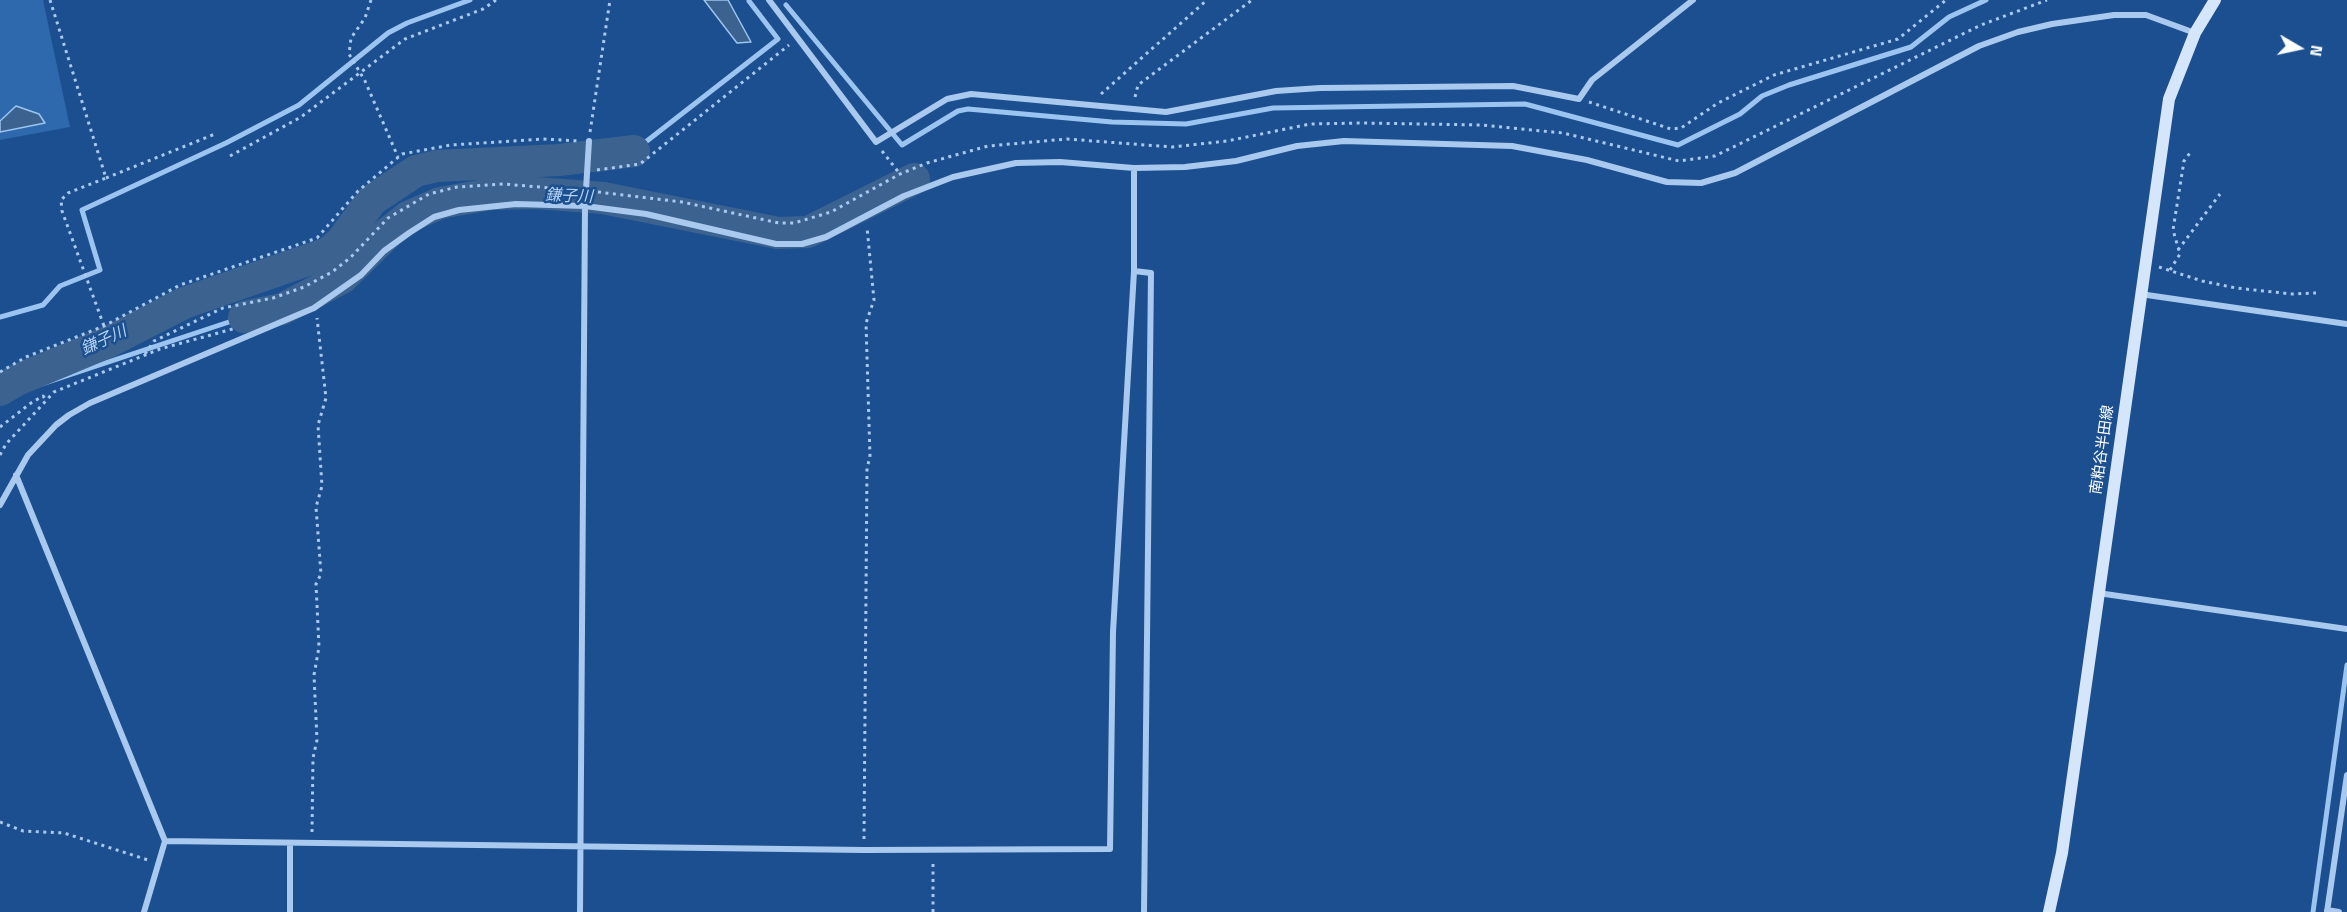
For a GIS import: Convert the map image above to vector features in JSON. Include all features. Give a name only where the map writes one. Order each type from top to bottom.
[{"type":"main road","name":"南粕谷半田線","points":[[2049,912],[2062,853],[2169,99],[2195,33],[2215,0]]},
{"type":"street","points":[[769,0],[876,142],[947,99],[971,94],[1166,112],[1276,91],[1320,88],[1513,86],[1579,99],[1592,80],[1693,0]]},
{"type":"street","points":[[0,505],[28,455],[56,425],[90,403],[314,308],[361,275],[384,251],[434,217],[459,210],[516,204],[585,206],[646,214],[776,244],[802,244],[826,237],[904,196],[953,177],[1016,163],[1060,162],[1134,168],[1185,167],[1236,162],[1297,146],[1344,141],[1512,146],[1587,160],[1667,182],[1701,183],[1735,173],[1979,46],[2018,32],[2052,24],[2114,15],[2146,15],[2195,33]]},
{"type":"street","points":[[580,912],[585,191],[589,141]]},
{"type":"street","points":[[165,841],[864,850],[1110,849],[1113,632],[1134,271],[1134,168]]},
{"type":"street","points":[[1134,271],[1151,273],[1144,912]]},
{"type":"street","points":[[2140,294],[2347,324]]},
{"type":"street","points":[[16,475],[165,841],[144,912]]},
{"type":"street","points":[[2098,593],[2347,629]]},
{"type":"street","points":[[2338,912],[2327,911],[2347,775]]},
{"type":"street","points":[[290,844],[290,912]]},
{"type":"path","points":[[51,0],[105,178]]},
{"type":"path","points":[[371,0],[365,18],[348,46],[349,54],[398,157]]},
{"type":"path","points":[[230,156],[301,117],[405,39],[483,9],[496,0]]},
{"type":"path","points":[[0,372],[26,357],[104,326],[180,285],[317,238],[358,191],[402,154],[451,146],[543,140],[589,141],[610,0]]},
{"type":"path","points":[[1093,105],[1102,93],[1208,0]]},
{"type":"path","points":[[1133,109],[1138,85],[1252,0]]},
{"type":"path","points":[[1579,99],[1671,129],[1681,128],[1718,103],[1774,75],[1898,39],[1946,0]]},
{"type":"path","points":[[145,354],[154,341],[223,308],[273,298],[304,287],[332,272],[350,258],[388,218],[429,194],[457,187],[503,184],[585,191],[682,202],[779,223],[794,223],[831,212],[900,174],[988,146],[1066,139],[1172,147],[1227,141],[1310,124],[1481,125],[1563,133],[1679,161],[1715,156],[1981,25],[2047,0]]},
{"type":"path","points":[[587,171],[640,164],[797,38]]},
{"type":"path","points":[[104,326],[62,211],[61,201],[68,194],[215,134]]},
{"type":"path","points":[[876,142],[900,174]]},
{"type":"path","points":[[2170,270],[2178,257],[2173,230],[2184,161],[2192,150]]},
{"type":"path","points":[[2178,250],[2220,194]]},
{"type":"path","points":[[864,219],[867,227],[874,300],[866,323],[870,457],[867,468],[864,850]]},
{"type":"path","points":[[2145,263],[2236,288],[2292,294],[2316,292]]},
{"type":"path","points":[[311,844],[313,758],[317,740],[314,675],[319,647],[316,584],[321,574],[316,507],[322,486],[318,425],[326,398],[314,308]]},
{"type":"path","points":[[0,455],[6,444],[54,392],[145,354],[230,327],[246,328],[254,333]]},
{"type":"path","points":[[0,427],[43,396],[46,400]]},
{"type":"path","points":[[0,822],[23,831],[64,833],[158,864]]},
{"type":"path","points":[[933,850],[933,912]]},
{"type":"shaded area","points":[[0,0],[43,0],[70,127],[0,140]]},
{"type":"shaded area","points":[[704,0],[728,0],[751,42],[737,43]]},
{"type":"shaded area","points":[[16,106],[39,114],[45,123],[0,132],[0,121]]},
{"type":"waterway","points":[[0,317],[43,305],[60,286],[100,270],[82,210],[226,143],[299,105],[388,33],[407,23],[470,0]]},
{"type":"waterway","points":[[786,5],[902,145],[958,111],[968,109],[1112,122],[1186,124],[1273,108],[1525,104],[1678,145],[1740,114],[1762,96],[1789,85],[1911,47],[1949,17],[1986,0]]},
{"type":"waterway","points":[[634,151],[778,39],[749,1]]},
{"type":"waterway","name":"鎌子川","points":[[0,390],[17,380],[108,342],[184,303],[328,253],[341,242],[372,200],[416,171],[437,166],[559,160],[634,151]]},
{"type":"waterway","name":"鎌子川","points":[[244,317],[282,309],[342,278],[389,232],[408,217],[440,203],[491,194],[536,193],[603,198],[778,233],[808,232],[914,179]]},
{"type":"waterway","points":[[0,398],[244,317]]},
{"type":"waterway","points":[[2313,912],[2347,665]]}]
